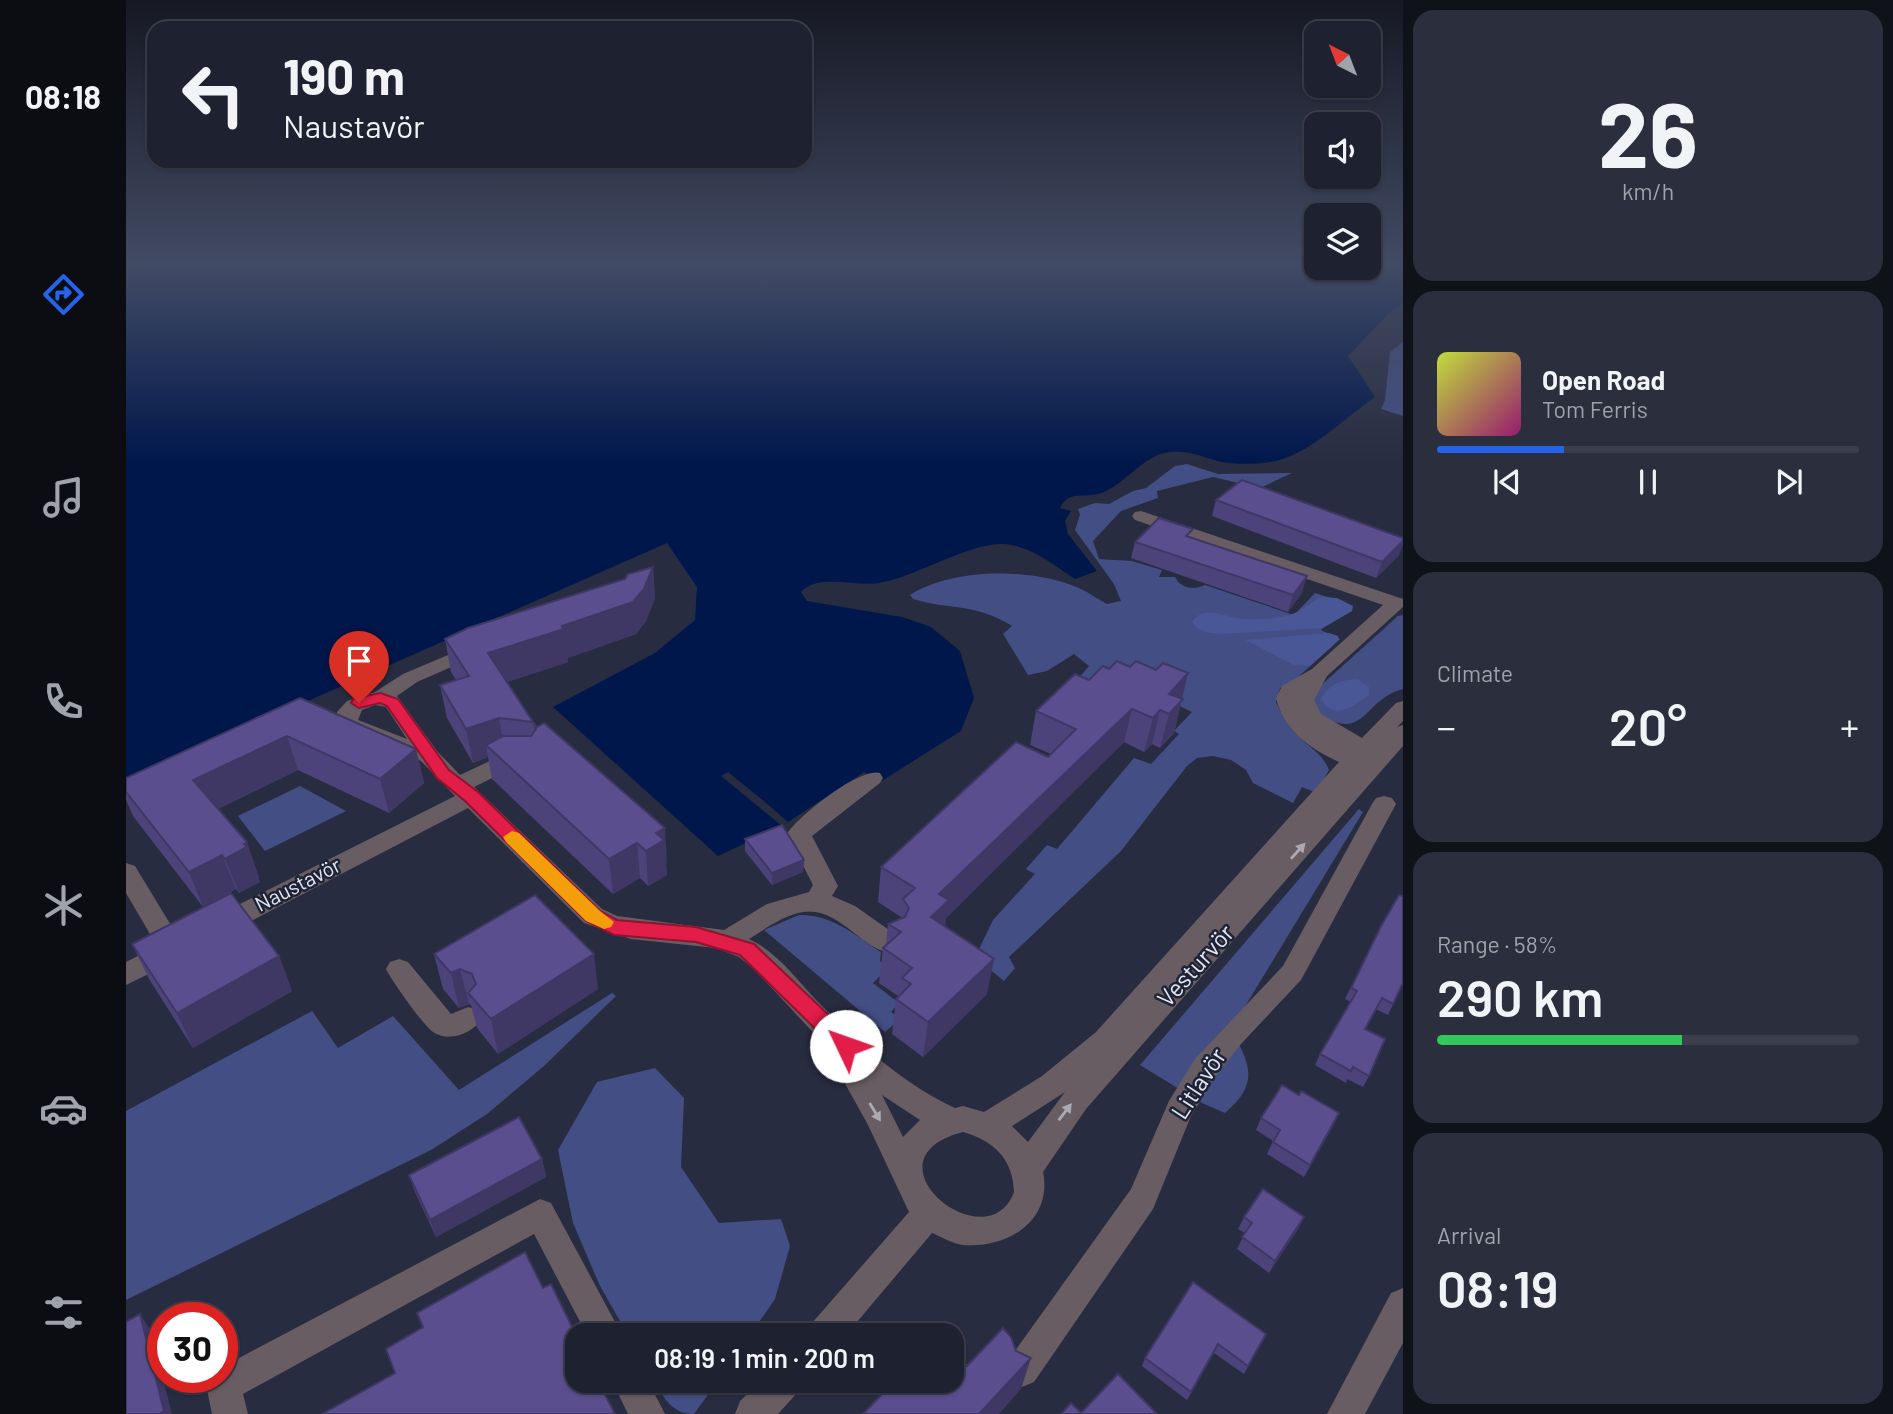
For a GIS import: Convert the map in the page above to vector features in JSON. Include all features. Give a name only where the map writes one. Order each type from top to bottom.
[{"type":"street","points":[[1141,516],[1401,601]]},
{"type":"street","points":[[1368,758],[1307,733],[1287,706],[1289,691],[1319,673],[1401,601]]},
{"type":"street","points":[[380,698],[410,678],[489,646]]},
{"type":"street","points":[[429,756],[347,723],[348,712],[366,700],[380,698],[393,702],[429,756],[593,916],[614,928],[696,934],[747,950],[830,1032],[903,1096],[951,1120],[988,1125],[1014,1143],[1028,1170],[1027,1198],[1018,1213],[1004,1225],[986,1230],[966,1230],[946,1224],[929,1213],[916,1199],[879,1117],[830,1032]]},
{"type":"street","name":"Vesturvör","points":[[1028,1170],[1047,1136],[1085,1085],[1154,1013],[1368,758],[1403,708]]},
{"type":"street","name":"Vesturvör","points":[[988,1125],[1052,1086],[1106,1040],[1368,758],[1403,732]]},
{"type":"street","name":"Naustavör","points":[[126,974],[464,791],[508,760],[518,758],[528,762]]},
{"type":"street","points":[[815,902],[826,886],[799,834],[818,816],[872,778]]},
{"type":"street","name":"Litlavör","points":[[1022,1370],[1142,1199],[1159,1152],[1205,1068],[1231,1036],[1292,973],[1384,804]]},
{"type":"street","points":[[126,872],[135,901],[173,950]]},
{"type":"street","points":[[726,942],[783,908],[815,902],[830,904],[890,944]]},
{"type":"street","points":[[400,969],[443,1024],[452,1026],[468,1018]]},
{"type":"street","points":[[909,1183],[907,1165],[911,1149],[920,1135],[934,1125],[951,1120]]},
{"type":"street","points":[[834,1323],[929,1213]]},
{"type":"street","points":[[230,1414],[224,1385],[540,1214],[599,1323]]},
{"type":"street","points":[[1345,1414],[1382,1350],[1403,1305]]},
{"type":"street","points":[[636,1393],[647,1414]]},
{"type":"street","points":[[753,1414],[773,1393]]},
{"type":"shaded area","points":[[126,332],[1371,332],[1348,356],[1375,397],[1328,434],[1302,450],[1276,461],[1249,464],[1235,464],[1183,452],[1170,452],[1152,458],[1110,489],[1095,495],[1068,498],[1060,508],[1071,511],[1065,521],[1068,534],[1097,571],[1075,579],[1032,552],[1003,544],[958,554],[894,580],[870,584],[827,582],[808,586],[801,592],[807,601],[902,617],[931,627],[960,651],[974,698],[961,731],[880,782],[864,772],[782,826],[718,856],[553,707],[655,653],[695,620],[697,587],[667,543],[126,781]]},
{"type":"shaded area","points":[[1403,342],[1403,416],[1381,409],[1385,400],[1390,352]]},
{"type":"shaded area","points":[[1187,464],[1218,474],[1292,473],[1260,488],[1213,477],[1157,491],[1158,498],[1121,511],[1093,541],[1099,559],[1132,561],[1162,570],[1159,577],[1175,577],[1184,586],[1197,588],[1205,585],[1294,615],[1315,593],[1347,603],[1321,630],[1340,639],[1297,678],[1280,688],[1276,702],[1291,729],[1320,755],[1329,770],[1317,793],[1302,787],[1293,803],[1253,783],[1246,770],[1231,760],[1213,756],[1197,758],[1187,766],[1121,851],[1009,957],[1015,968],[1004,981],[983,964],[979,949],[993,920],[1035,874],[1026,869],[1047,845],[1057,849],[1134,758],[1151,764],[1179,734],[1174,731],[1192,712],[1157,695],[1067,692],[1089,666],[1074,654],[1047,671],[1028,675],[1003,634],[1012,626],[986,614],[913,599],[910,595],[947,580],[1013,574],[1035,576],[1074,586],[1107,604],[1121,601],[1114,584],[1075,530],[1080,515],[1078,509],[1095,503],[1109,504],[1133,491],[1146,488],[1175,466]]},
{"type":"shaded area","points":[[1322,597],[1337,598],[1353,606],[1352,611],[1323,628],[1221,634],[1201,630],[1192,622],[1197,616],[1209,612],[1243,619],[1279,617],[1293,614]]},
{"type":"shaded area","points":[[1403,615],[1403,689],[1389,694],[1355,722],[1345,724],[1332,721],[1315,712],[1310,700],[1318,688],[1398,616]]},
{"type":"shaded area","points":[[1329,633],[1338,636],[1339,640],[1310,666],[1294,665],[1245,640]]},
{"type":"shaded area","points":[[1357,679],[1369,687],[1369,695],[1351,707],[1332,710],[1321,699],[1336,684]]},
{"type":"shaded area","points":[[300,786],[346,811],[265,851],[238,816]]},
{"type":"shaded area","points":[[1359,809],[1363,812],[1241,1013],[1234,1035],[1245,1058],[1248,1077],[1242,1094],[1235,1103],[1225,1113],[1202,1103],[1140,1065]]},
{"type":"shaded area","points":[[799,915],[832,922],[881,952],[880,961],[888,968],[873,983],[899,1003],[891,1012],[900,1019],[885,1032],[764,930]]},
{"type":"shaded area","points":[[612,993],[616,996],[544,1066],[487,1114],[431,1150],[126,1300],[126,1111],[312,1011],[338,1048],[393,1016],[459,1090]]},
{"type":"shaded area","points":[[655,1068],[684,1098],[681,1167],[719,1223],[781,1219],[790,1246],[775,1299],[758,1323],[621,1323],[600,1286],[573,1223],[558,1150],[597,1082]]},
{"type":"shaded area","points":[[661,1393],[709,1393],[694,1414],[674,1408]]},
{"type":"pier","points":[[728,772],[788,822],[782,826],[721,776]]},
{"type":"building","points":[[1242,480],[1403,538],[1403,541],[1382,562],[1216,500]]},
{"type":"building","points":[[1159,518],[1193,529],[1186,536],[1307,576],[1293,595],[1135,542]]},
{"type":"building","points":[[653,567],[644,589],[633,602],[562,626],[564,629],[488,653],[533,722],[499,718],[466,729],[440,685],[469,676],[445,639],[468,628],[625,579],[628,574]]},
{"type":"building","points":[[1117,661],[1130,667],[1136,661],[1156,670],[1163,663],[1188,673],[1169,694],[1183,699],[1169,714],[1160,710],[1153,718],[1132,709],[939,894],[949,900],[931,917],[994,959],[928,1022],[896,999],[911,984],[902,978],[912,968],[883,948],[901,932],[888,924],[905,917],[909,908],[903,899],[915,888],[881,867],[1016,742],[1048,757],[1076,729],[1036,711],[1075,674],[1089,680],[1103,666],[1109,669]]},
{"type":"building","points":[[300,698],[416,749],[380,779],[287,736],[193,780],[247,842],[244,844],[247,847],[225,859],[222,855],[189,872],[126,792],[126,778]]},
{"type":"building","points":[[534,723],[537,727],[544,723],[665,828],[656,833],[664,840],[646,851],[637,843],[609,859],[486,745],[503,736],[531,736],[536,729]]},
{"type":"building","points":[[782,825],[804,860],[772,873],[745,839]]},
{"type":"building","points":[[231,893],[279,956],[177,1013],[132,944]]},
{"type":"building","points":[[535,895],[594,954],[491,1019],[468,993],[476,984],[472,974],[460,969],[451,973],[434,954]]},
{"type":"building","points":[[1399,895],[1403,896],[1403,983],[1393,1004],[1382,998],[1365,1029],[1385,1039],[1369,1076],[1353,1067],[1351,1071],[1320,1054],[1357,991],[1351,988]]},
{"type":"building","points":[[1282,1085],[1299,1095],[1301,1091],[1339,1113],[1310,1165],[1273,1142],[1280,1130],[1261,1118]]},
{"type":"building","points":[[519,1117],[542,1159],[430,1220],[409,1175]]},
{"type":"building","points":[[1263,1189],[1304,1217],[1275,1261],[1242,1237],[1252,1223],[1244,1217]]},
{"type":"building","points":[[525,1252],[543,1288],[551,1284],[570,1323],[565,1323],[565,1393],[604,1393],[615,1414],[322,1414],[395,1373],[386,1349],[423,1327],[417,1313]]},
{"type":"building","points":[[1193,1282],[1266,1334],[1248,1366],[1218,1344],[1191,1392],[1145,1358]]},
{"type":"building","points":[[140,1314],[147,1342],[147,1393],[160,1393],[164,1411],[159,1414],[126,1414],[126,1322]]},
{"type":"building","points":[[1003,1328],[1011,1337],[1016,1351],[1031,1358],[979,1414],[863,1414],[883,1393],[964,1393],[964,1363],[967,1366]]},
{"type":"building","points":[[1118,1374],[1157,1414],[1061,1414],[1071,1403],[1081,1413]]},
{"type":"slow traffic","points":[[512,837],[593,916],[604,922]]},
{"type":"route","points":[[359,703],[380,698],[393,702],[443,774],[471,797],[593,916],[614,928],[696,934],[747,950],[846,1046]]}]
